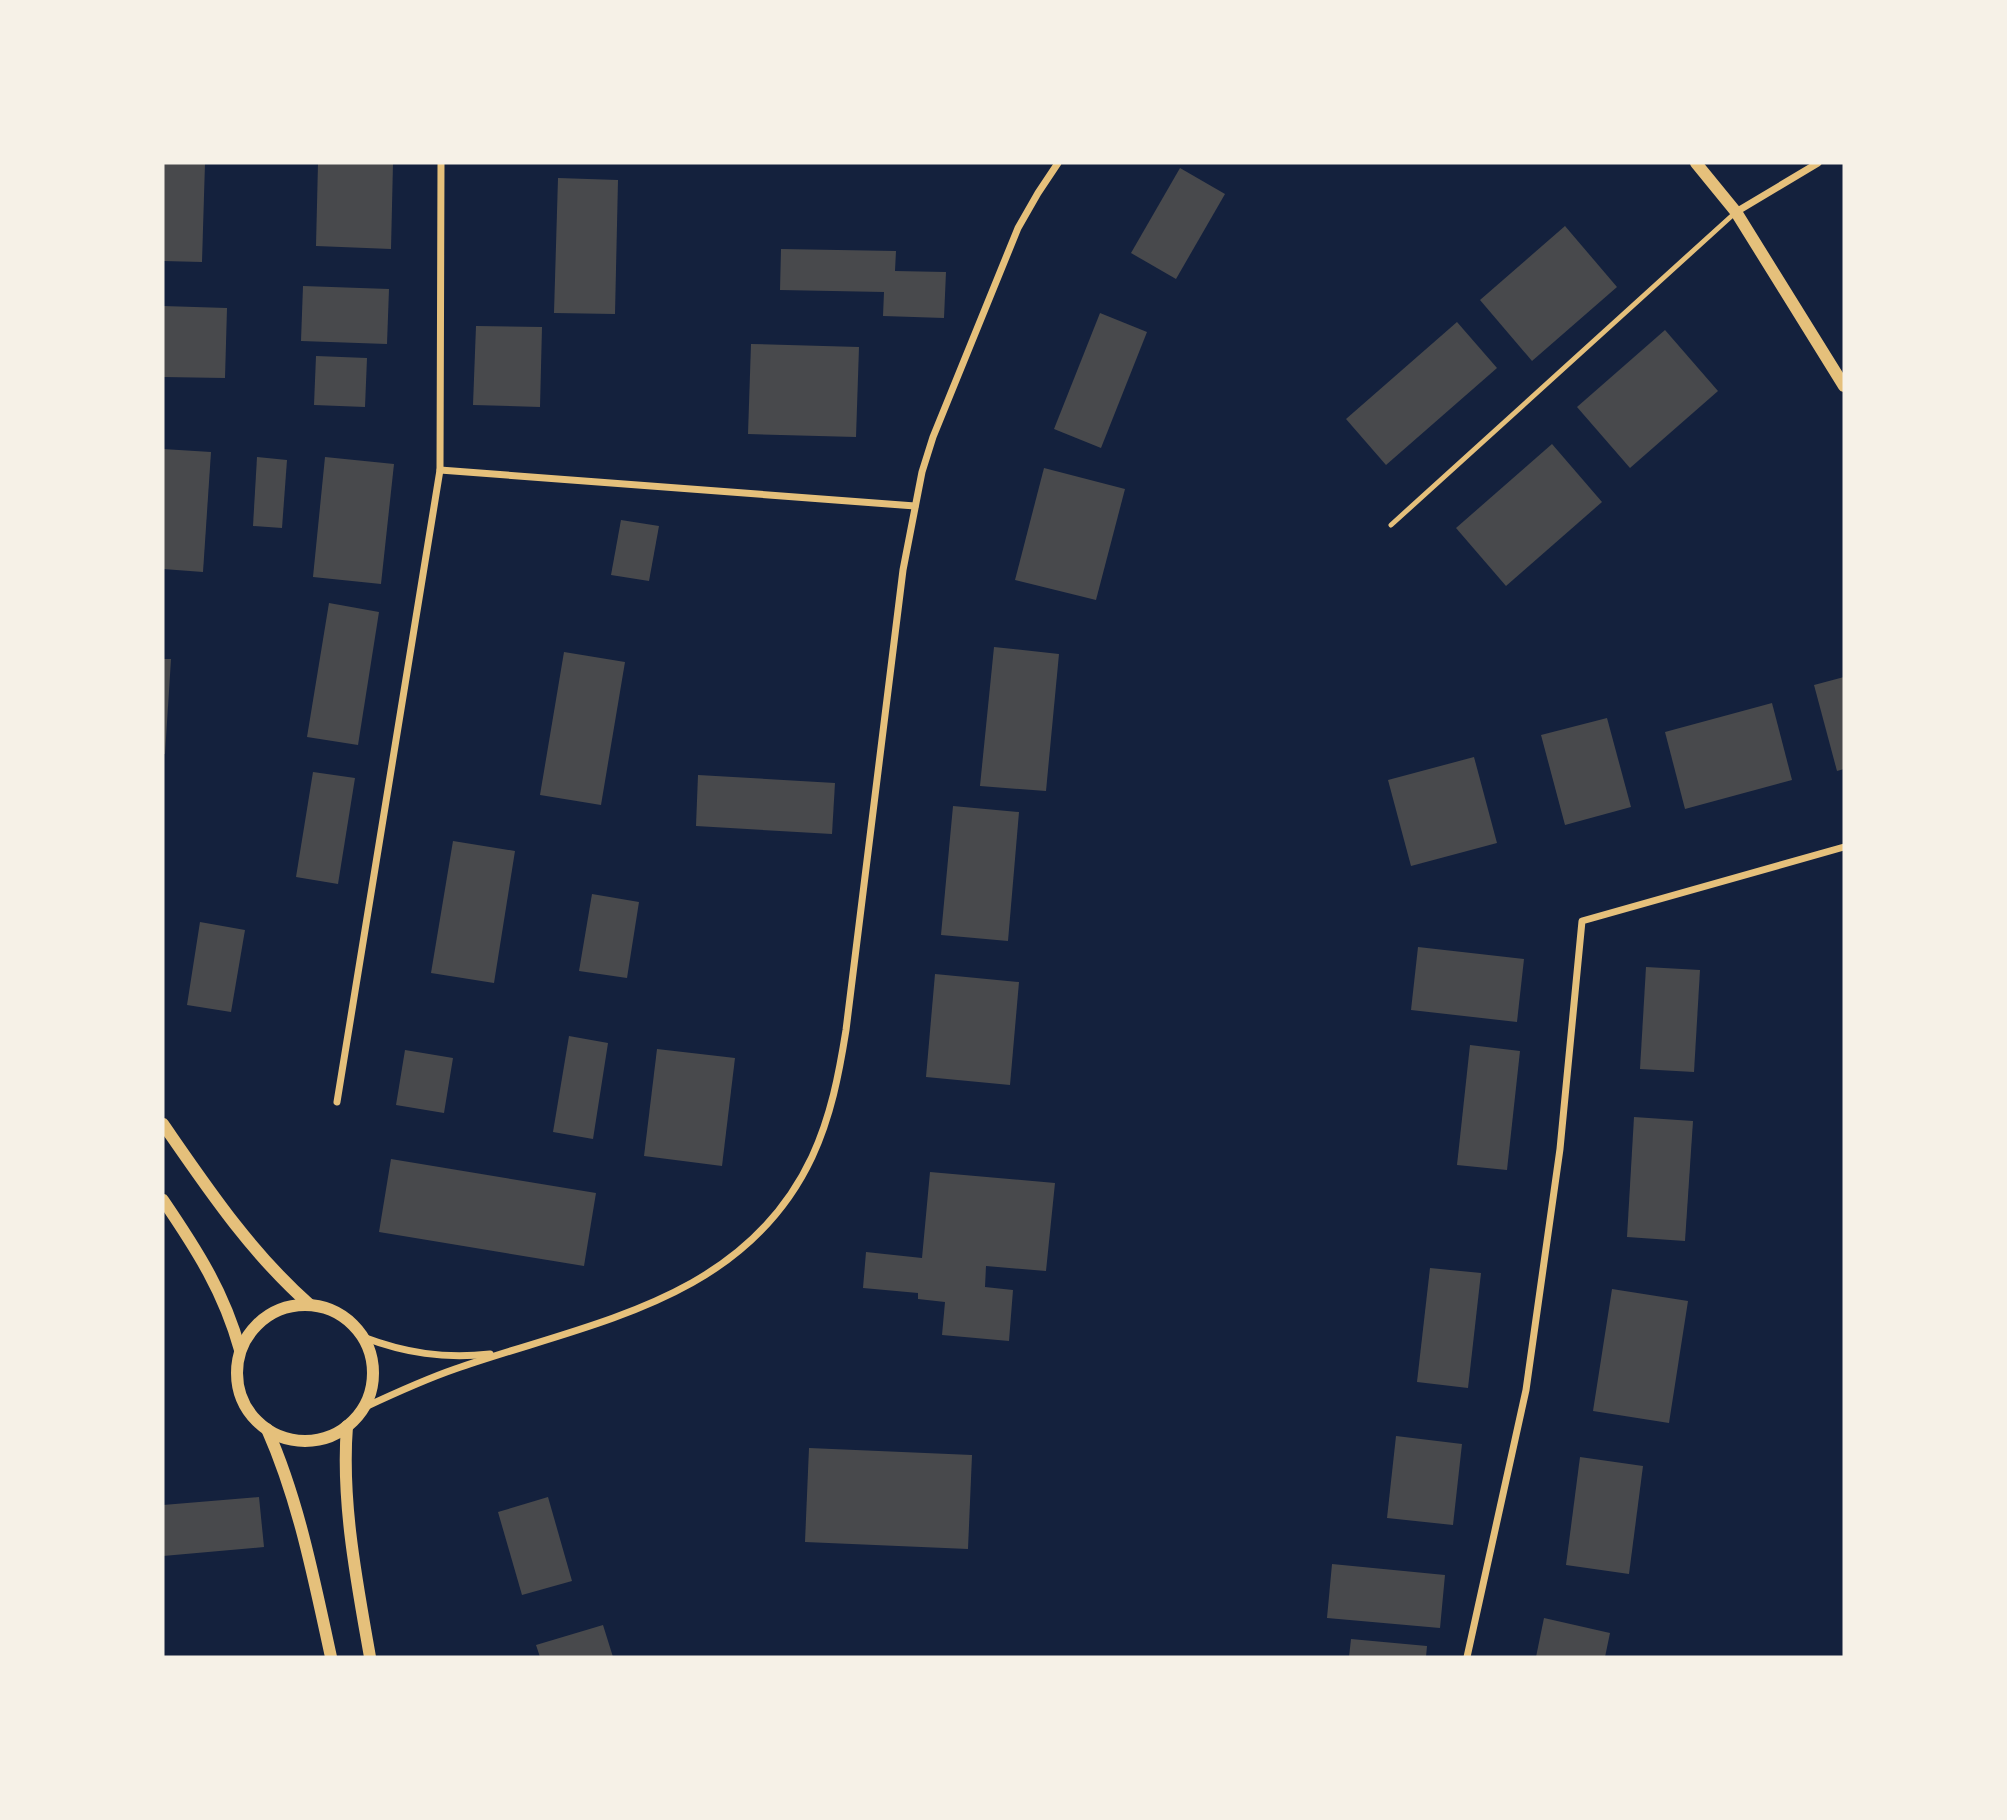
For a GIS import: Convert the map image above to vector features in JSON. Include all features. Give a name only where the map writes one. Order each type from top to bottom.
[{"type":"street","points":[[337,1102],[440,470],[441,163]]},
{"type":"street","points":[[363,1408],[413,1385],[649,1305],[714,1269],[738,1251],[765,1226],[790,1196],[811,1158],[826,1122],[837,1084],[903,570],[915,506],[933,437],[1002,265],[1018,228],[1058,163]]},
{"type":"street","points":[[1696,163],[1736,212],[1844,386]]},
{"type":"street","points":[[1736,212],[1818,163]]},
{"type":"street","points":[[440,470],[915,506]]},
{"type":"street","points":[[1468,1657],[1526,1390],[1560,1149],[1583,921],[1844,847]]},
{"type":"street","points":[[163,1124],[247,1242],[287,1285],[310,1305]]},
{"type":"street","points":[[163,1200],[197,1250],[223,1298],[240,1350]]},
{"type":"street","points":[[293,1306],[326,1308],[340,1315],[363,1337],[370,1354],[373,1373],[370,1391],[363,1408],[347,1426],[330,1436],[312,1441],[292,1440],[266,1429],[246,1407],[238,1389],[240,1350],[261,1321],[276,1311],[293,1306]]},
{"type":"street","points":[[363,1337],[394,1349],[428,1354],[466,1357],[505,1353]]},
{"type":"street","points":[[347,1426],[345,1444],[351,1540],[370,1657]]},
{"type":"street","points":[[266,1429],[287,1479],[331,1657]]},
{"type":"lane","points":[[1391,525],[1736,212]]},
{"type":"building","points":[[163,163],[205,163],[202,262],[163,261]]},
{"type":"building","points":[[318,163],[393,163],[391,249],[316,246]]},
{"type":"building","points":[[1180,168],[1225,194],[1176,279],[1131,253]]},
{"type":"building","points":[[558,178],[618,180],[615,314],[554,313]]},
{"type":"building","points":[[1565,226],[1617,287],[1532,361],[1480,300]]},
{"type":"building","points":[[781,249],[896,251],[895,271],[946,272],[944,318],[883,316],[884,292],[780,290]]},
{"type":"building","points":[[303,286],[389,289],[387,344],[301,341]]},
{"type":"building","points":[[163,306],[227,308],[225,378],[163,377]]},
{"type":"building","points":[[1100,313],[1147,332],[1101,448],[1054,429]]},
{"type":"building","points":[[1457,322],[1497,368],[1386,465],[1346,419]]},
{"type":"building","points":[[476,326],[542,327],[540,407],[473,405]]},
{"type":"building","points":[[1665,330],[1718,391],[1630,468],[1577,407]]},
{"type":"building","points":[[751,344],[859,347],[856,437],[748,434]]},
{"type":"building","points":[[316,356],[367,358],[365,407],[314,405]]},
{"type":"building","points":[[1552,444],[1602,502],[1506,586],[1456,528]]},
{"type":"building","points":[[163,449],[211,452],[203,572],[163,569]]},
{"type":"building","points":[[257,457],[287,460],[282,528],[253,526]]},
{"type":"building","points":[[325,457],[394,464],[381,584],[313,577]]},
{"type":"building","points":[[1044,468],[1125,489],[1096,600],[1015,580]]},
{"type":"building","points":[[621,520],[659,526],[649,581],[611,575]]},
{"type":"building","points":[[329,603],[379,612],[358,745],[307,737]]},
{"type":"building","points":[[994,647],[1059,654],[1046,791],[980,786]]},
{"type":"building","points":[[564,652],[625,662],[601,805],[540,795]]},
{"type":"building","points":[[163,659],[171,659],[165,754],[163,754]]},
{"type":"building","points":[[1844,677],[1844,769],[1837,771],[1814,685]]},
{"type":"building","points":[[1772,703],[1792,780],[1685,809],[1665,732]]},
{"type":"building","points":[[1607,718],[1631,807],[1565,825],[1541,735]]},
{"type":"building","points":[[1474,757],[1497,843],[1411,866],[1388,780]]},
{"type":"building","points":[[313,772],[355,778],[338,884],[296,877]]},
{"type":"building","points":[[698,775],[835,783],[832,834],[696,826]]},
{"type":"building","points":[[953,806],[1019,812],[1008,941],[941,935]]},
{"type":"building","points":[[453,841],[515,851],[494,983],[431,973]]},
{"type":"building","points":[[592,894],[639,902],[627,978],[579,971]]},
{"type":"building","points":[[200,922],[245,930],[231,1012],[187,1005]]},
{"type":"building","points":[[1418,947],[1524,959],[1517,1022],[1411,1010]]},
{"type":"building","points":[[1646,967],[1700,970],[1694,1072],[1640,1069]]},
{"type":"building","points":[[935,974],[1019,982],[1010,1085],[926,1077]]},
{"type":"building","points":[[569,1036],[608,1043],[593,1139],[553,1132]]},
{"type":"building","points":[[1470,1045],[1520,1051],[1507,1170],[1457,1165]]},
{"type":"building","points":[[657,1049],[735,1058],[722,1166],[644,1156]]},
{"type":"building","points":[[405,1050],[453,1058],[444,1113],[396,1105]]},
{"type":"building","points":[[1634,1117],[1693,1121],[1685,1241],[1627,1237]]},
{"type":"building","points":[[391,1159],[596,1193],[584,1266],[379,1232]]},
{"type":"building","points":[[930,1172],[1055,1183],[1046,1271],[986,1266],[985,1287],[1013,1290],[1009,1341],[942,1335],[945,1302],[918,1299],[918,1293],[863,1288],[866,1252],[922,1258]]},
{"type":"building","points":[[1430,1268],[1481,1273],[1468,1388],[1417,1382]]},
{"type":"building","points":[[1612,1289],[1688,1301],[1669,1423],[1593,1411]]},
{"type":"building","points":[[1396,1436],[1462,1444],[1453,1525],[1387,1518]]},
{"type":"building","points":[[809,1448],[972,1455],[968,1549],[805,1542]]},
{"type":"building","points":[[1580,1457],[1643,1466],[1629,1574],[1566,1565]]},
{"type":"building","points":[[259,1497],[264,1547],[163,1556],[163,1505]]},
{"type":"building","points":[[548,1497],[572,1581],[522,1595],[498,1512]]},
{"type":"building","points":[[1332,1564],[1445,1575],[1440,1628],[1327,1618]]},
{"type":"building","points":[[1544,1618],[1610,1633],[1605,1657],[1536,1657]]},
{"type":"building","points":[[603,1625],[613,1657],[540,1657],[536,1645]]},
{"type":"building","points":[[1351,1639],[1427,1646],[1426,1657],[1349,1657]]}]
